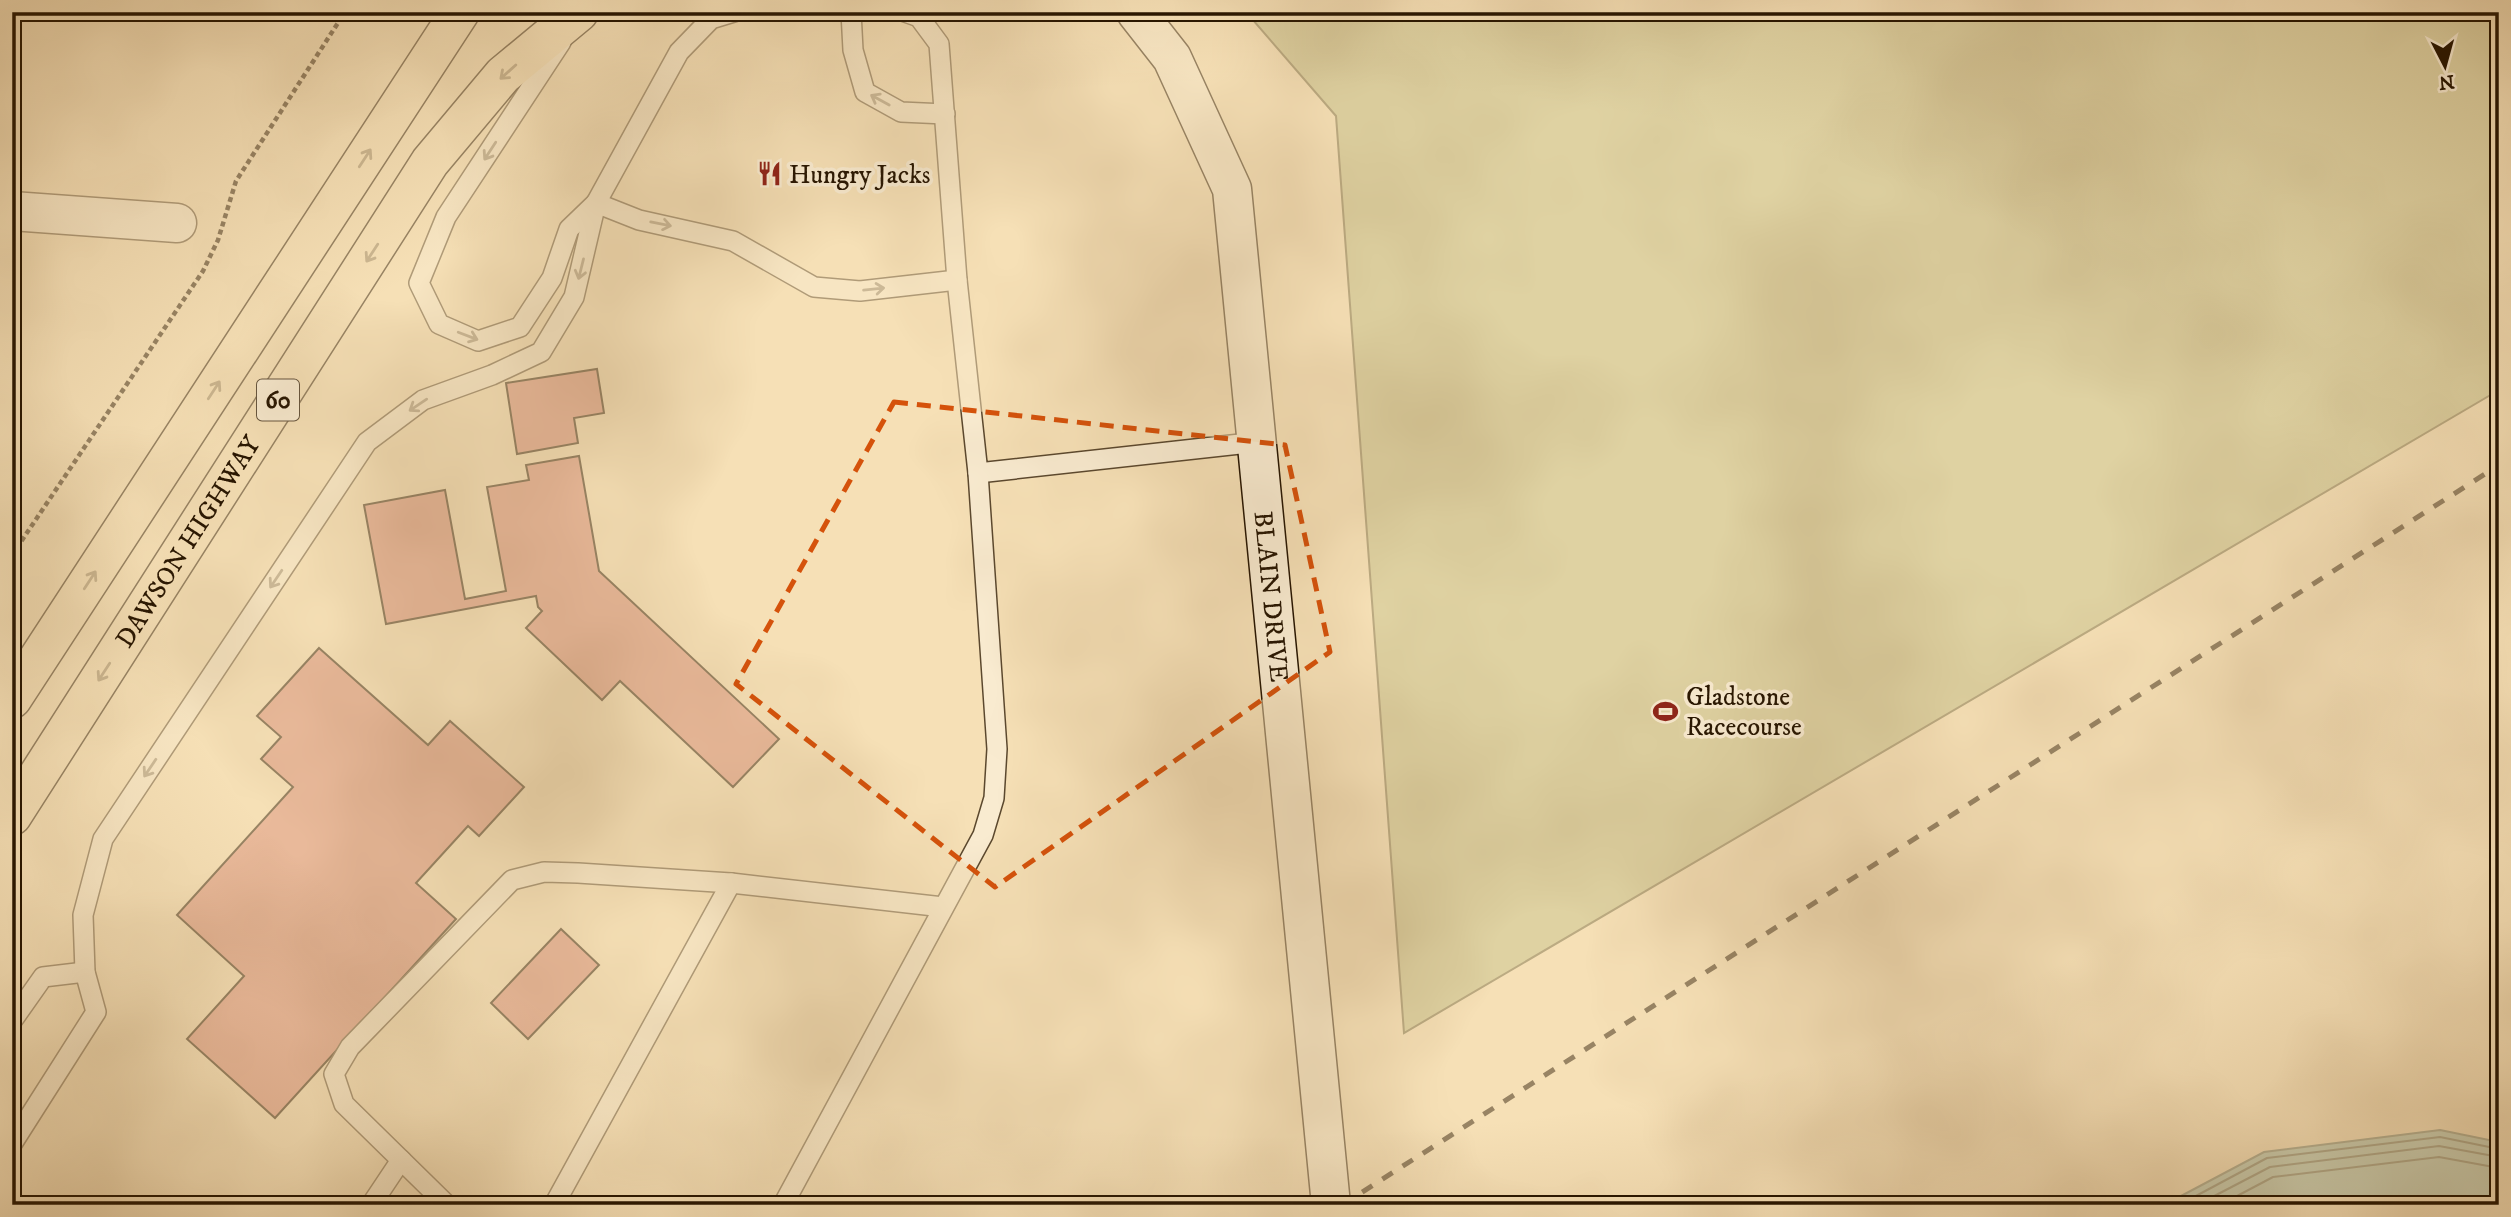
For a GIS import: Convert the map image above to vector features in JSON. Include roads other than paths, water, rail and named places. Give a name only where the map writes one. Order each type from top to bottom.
[{"type":"highway","name":"60","points":[[12,699],[460,12]]},
{"type":"highway","name":"DAWSON HIGHWAY","points":[[12,816],[430,162],[503,75],[580,12]]},
{"type":"main road","name":"BLAIN DRIVE","points":[[1136,12],[1172,58],[1232,189],[1331,1205]]},
{"type":"main road","points":[[12,211],[177,223]]},
{"type":"lane","points":[[580,12],[446,217],[419,283],[439,324],[478,341],[520,327],[552,278],[569,229],[596,202]]},
{"type":"lane","points":[[12,1143],[96,1012],[85,972],[83,915],[103,839],[367,442],[423,400],[541,352],[574,297],[596,202],[679,52],[710,19],[734,12]]},
{"type":"lane","points":[[851,12],[853,50],[865,92],[901,112],[945,114]]},
{"type":"lane","points":[[783,1205],[983,835],[994,798],[997,749],[978,472],[957,280],[939,44],[919,17],[905,12]]},
{"type":"lane","points":[[596,202],[639,220],[733,242],[814,288],[860,291],[957,280]]},
{"type":"lane","points":[[978,472],[1258,442]]},
{"type":"lane","points":[[446,1205],[344,1104],[334,1073],[350,1047],[512,880],[544,872],[732,883],[943,907]]},
{"type":"lane","points":[[554,1205],[732,883]]},
{"type":"lane","points":[[12,1021],[43,977],[85,972]]},
{"type":"lane","points":[[371,1205],[401,1160]]},
{"type":"water","points":[[2440,1130],[2499,1142],[2499,1205],[2164,1205],[2264,1152]]},
{"type":"railway","points":[[1342,1205],[2499,465]]},
{"type":"place","name":"Hungry Jacks","points":[[769,174]]},
{"type":"place","name":"Gladstone Racecourse","points":[[1666,711]]}]
